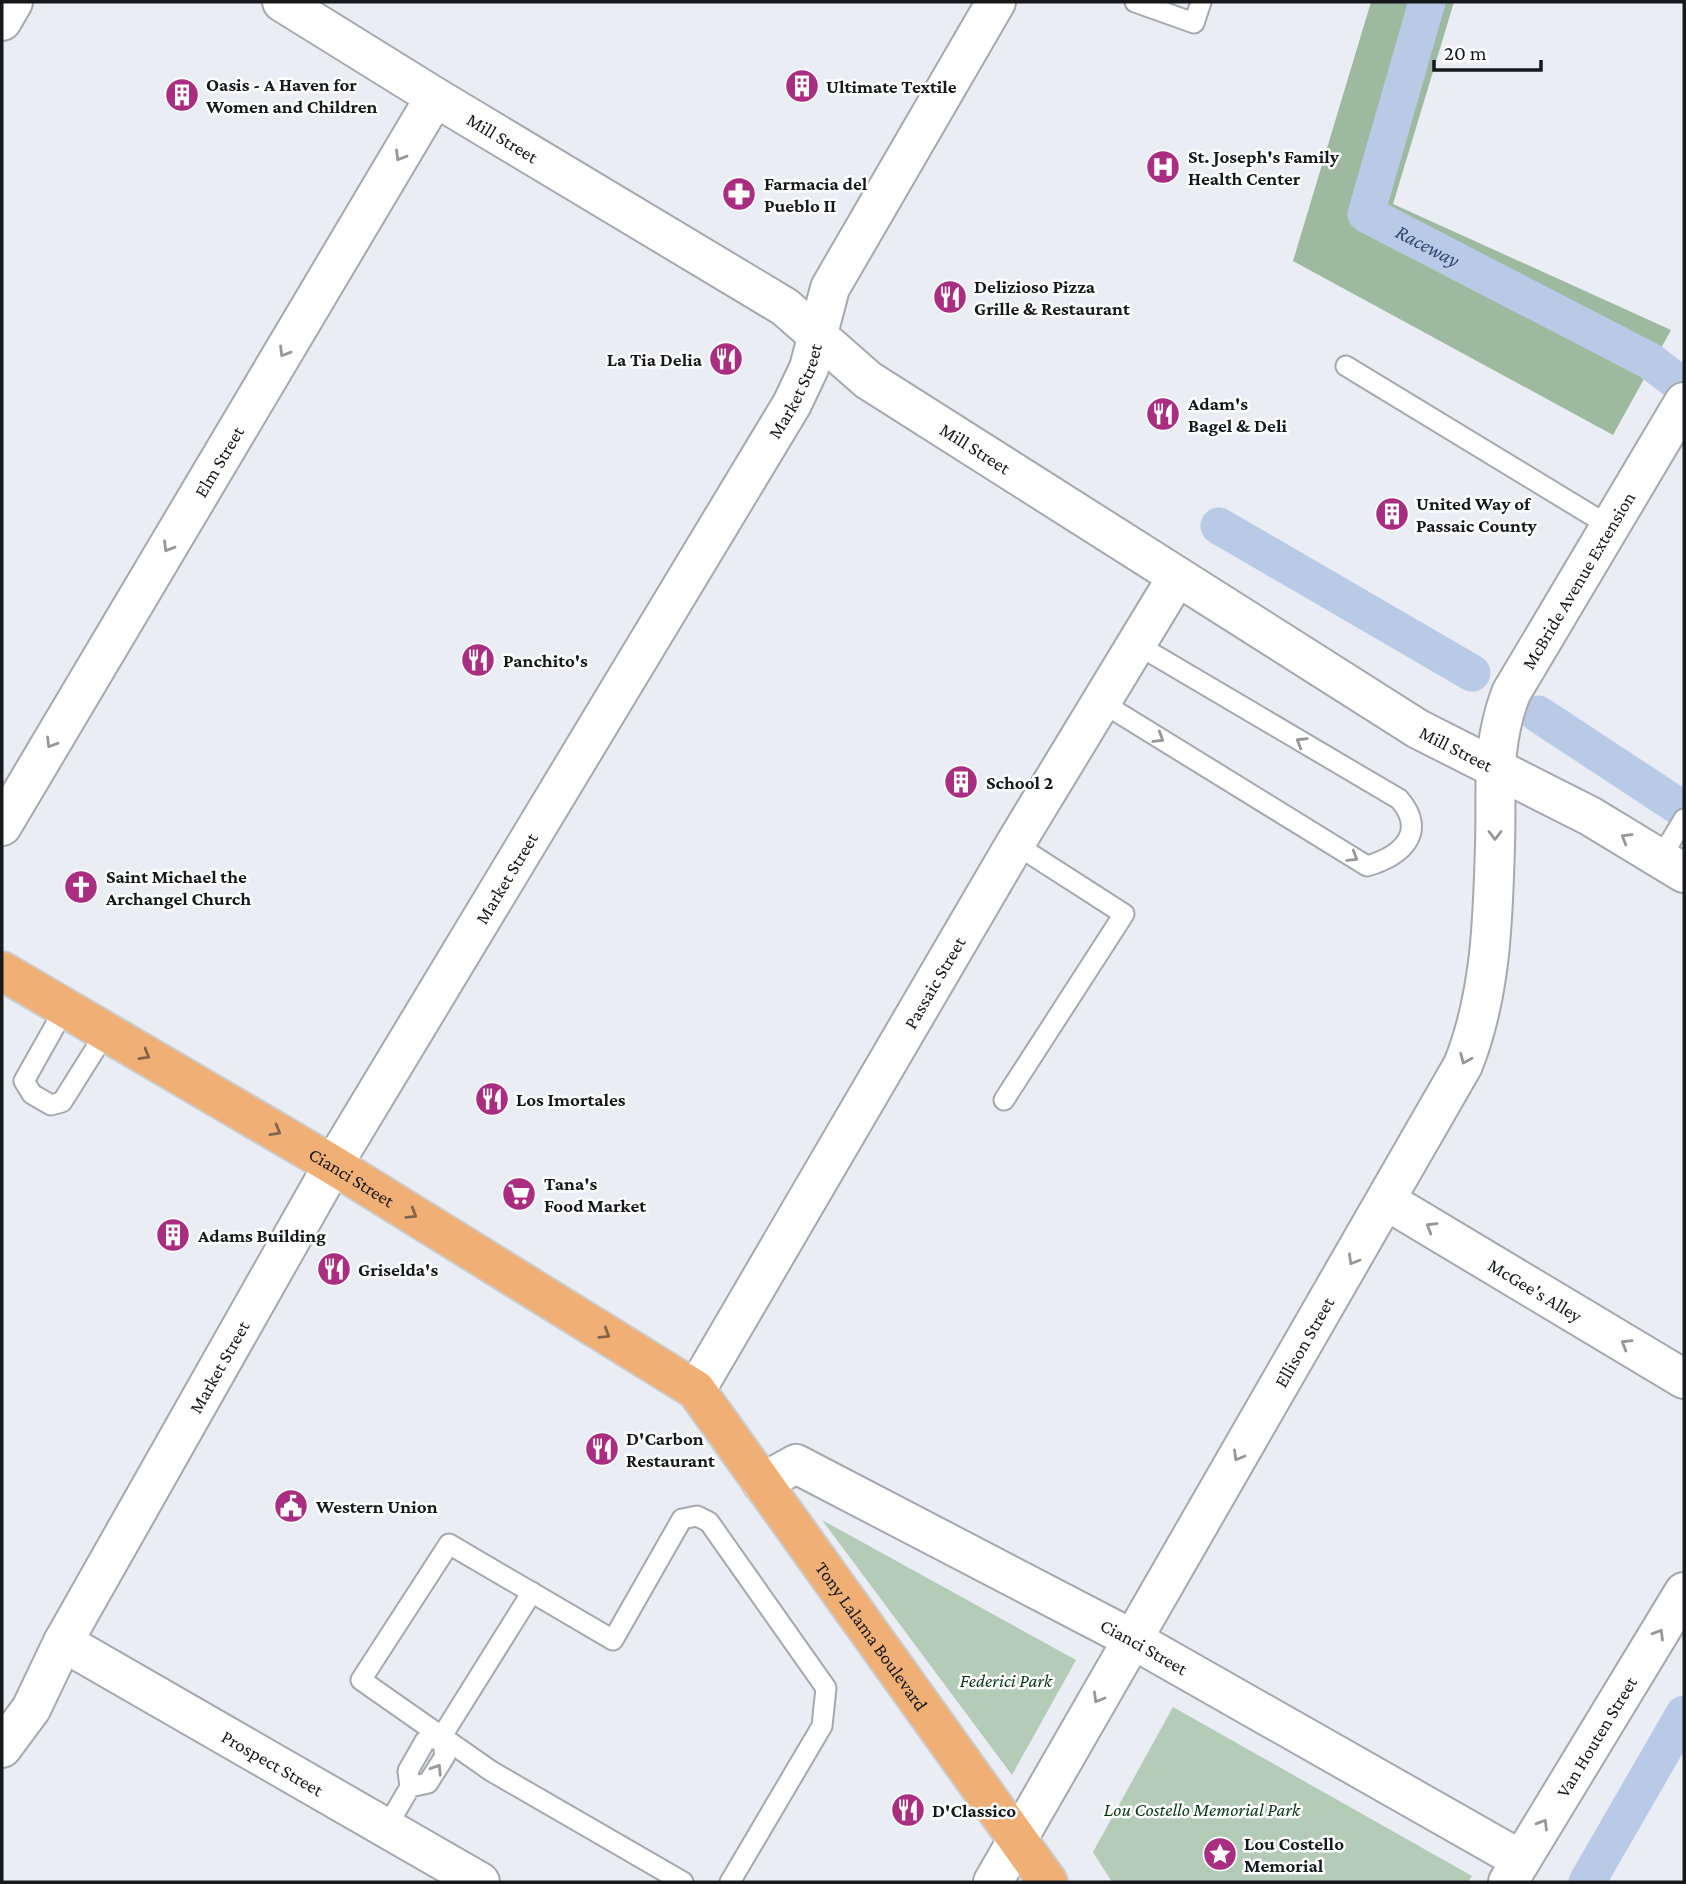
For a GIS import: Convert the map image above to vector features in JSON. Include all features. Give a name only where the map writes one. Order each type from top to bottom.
[{"type":"main road","name":"Cianci Street","points":[[2,971],[333,1165],[696,1390]]},
{"type":"main road","name":"Tony Lalama Boulevard","points":[[696,1390],[1048,1882]]},
{"type":"street","points":[[2,22],[13,2]]},
{"type":"street","name":"Mill Street","points":[[282,2],[785,307],[868,380],[1418,729],[1590,816],[1672,866]]},
{"type":"street","name":"Market Street","points":[[2,1748],[31,1709],[64,1642],[333,1165],[792,404],[809,368],[830,288],[996,2]]},
{"type":"street","name":"Elm Street","points":[[2,826],[435,97]]},
{"type":"street","name":"McBride Avenue Extension","points":[[1494,767],[1502,716],[1511,692],[1681,409]]},
{"type":"street","name":"Passaic Street","points":[[696,1390],[1015,844],[1177,577]]},
{"type":"street","name":"Ellison Street","points":[[993,1882],[1463,1065],[1485,993],[1496,844],[1494,767]]},
{"type":"street","name":"McGee's Alley","points":[[1387,1201],[1684,1379]]},
{"type":"street","name":"Cianci Street","points":[[762,1483],[796,1464],[1132,1639],[1515,1871]]},
{"type":"street","name":"Van Houten Street","points":[[1515,1871],[1684,1592]]},
{"type":"street","name":"Prospect Street","points":[[64,1642],[480,1882]]},
{"type":"lane","points":[[1135,2],[1194,23],[1201,2]]},
{"type":"lane","points":[[1346,366],[1611,527]]},
{"type":"lane","points":[[1101,702],[1367,866],[1384,861],[1404,846],[1413,830],[1412,814],[1399,799],[1136,644]]},
{"type":"lane","points":[[1672,866],[1684,819]]},
{"type":"lane","points":[[1004,1100],[1124,914],[1015,844]]},
{"type":"lane","points":[[65,1008],[24,1082],[32,1094],[51,1105],[62,1102],[106,1032]]},
{"type":"lane","points":[[683,1882],[491,1771],[361,1680],[449,1544],[613,1640],[682,1519],[697,1516],[709,1522],[826,1688],[822,1726],[730,1882]]},
{"type":"lane","points":[[386,1828],[410,1787],[408,1771],[425,1741],[442,1737],[532,1592]]},
{"type":"green space","points":[[1371,2],[1454,2],[1393,204],[1671,330],[1613,435],[1293,261]]},
{"type":"green space","name":"Federici Park","points":[[822,1520],[1076,1660],[1012,1775]]},
{"type":"green space","name":"Lou Costello Memorial Park","points":[[1173,1707],[1472,1876],[1468,1882],[1112,1882],[1093,1852]]},
{"type":"waterway","name":"Raceway","points":[[1427,2],[1366,214],[1650,361],[1684,387]]},
{"type":"waterway","points":[[1219,526],[1472,673]]},
{"type":"waterway","points":[[1538,714],[1684,810]]},
{"type":"waterway","points":[[1587,1882],[1684,1714]]},
{"type":"place","name":"Ultimate Textile","points":[[802,86]]},
{"type":"place","name":"Oasis - A Haven for Women and Children","points":[[182,95]]},
{"type":"place","name":"St. Joseph's Family Health Center","points":[[1163,167]]},
{"type":"place","name":"Farmacia del Pueblo II","points":[[739,194]]},
{"type":"place","name":"Delizioso Pizza Grille & Restaurant","points":[[950,297]]},
{"type":"place","name":"La Tia Delia","points":[[726,359]]},
{"type":"place","name":"Adam's Bagel & Deli","points":[[1163,414]]},
{"type":"place","name":"United Way of Passaic County","points":[[1392,514]]},
{"type":"place","name":"Panchito's","points":[[478,660]]},
{"type":"place","name":"School 2","points":[[961,782]]},
{"type":"place","name":"Saint Michael the Archangel Church","points":[[81,887]]},
{"type":"place","name":"Los Imortales","points":[[492,1099]]},
{"type":"place","name":"Tana's Food Market","points":[[519,1194]]},
{"type":"place","name":"Adams Building","points":[[173,1235]]},
{"type":"place","name":"Griselda's","points":[[334,1269]]},
{"type":"place","name":"D'Carbon Restaurant","points":[[602,1449]]},
{"type":"place","name":"Western Union","points":[[291,1506]]},
{"type":"place","name":"D'Classico","points":[[908,1810]]},
{"type":"place","name":"Lou Costello Memorial","points":[[1220,1854]]}]
